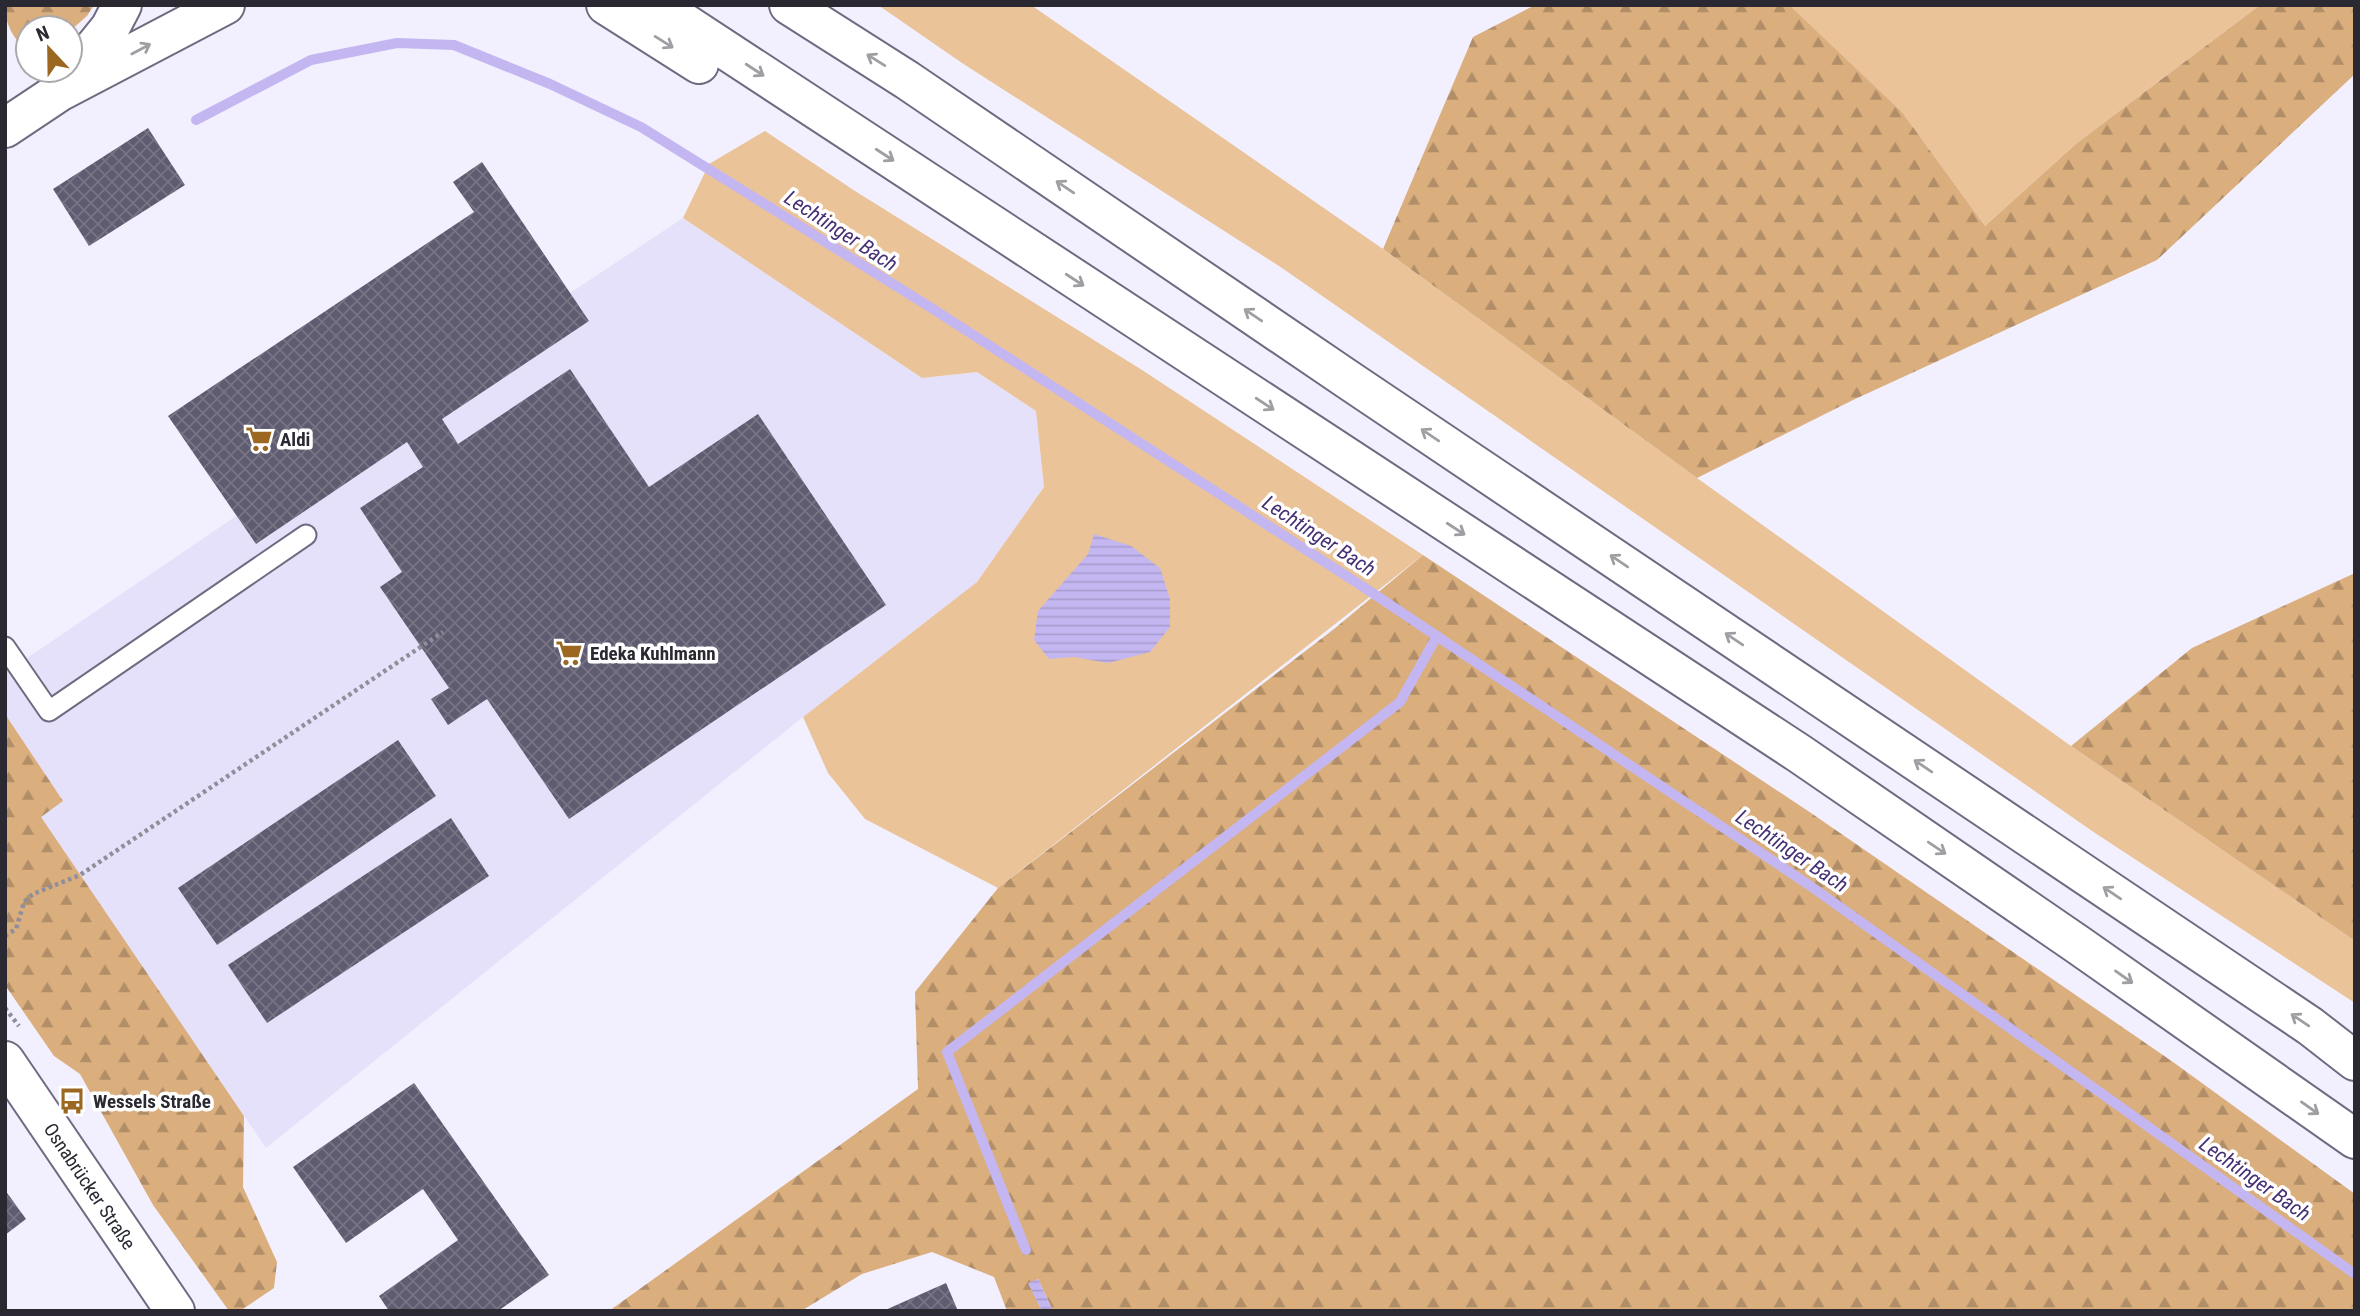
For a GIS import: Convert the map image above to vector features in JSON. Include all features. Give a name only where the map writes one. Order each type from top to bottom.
[{"type":"main road","points":[[59,92],[110,28],[122,5]]},
{"type":"main road","points":[[5,128],[59,92],[225,5]]},
{"type":"main road","points":[[606,5],[782,116],[827,118]]},
{"type":"main road","points":[[657,5],[1800,754],[2355,1139]]},
{"type":"main road","points":[[789,5],[907,80],[2310,1026],[2355,1061]]},
{"type":"main road","name":"Osnabrücker Straße","points":[[5,1061],[175,1311]]},
{"type":"lane","points":[[5,647],[49,711],[306,535]]},
{"type":"path","points":[[5,936],[16,929],[24,902],[33,894],[80,876],[443,632]]},
{"type":"shaded area","points":[[878,5],[1031,5],[1383,249],[2071,746],[2355,941],[2355,1003],[2095,833],[1282,268],[962,63]]},
{"type":"shaded area","points":[[1788,5],[2260,5],[2077,143],[1985,226],[1902,112]]},
{"type":"shaded area","points":[[765,131],[855,191],[1142,370],[1423,555],[998,888],[865,819],[828,773],[803,717],[977,582],[1044,487],[1036,411],[977,372],[922,378],[683,218],[709,164]]},
{"type":"shaded area","points":[[683,218],[922,378],[977,372],[1036,411],[1044,487],[977,582],[803,717],[266,1148],[40,817],[63,801],[5,714],[5,673],[320,459]]},
{"type":"shaded area","points":[[1094,534],[1131,546],[1160,568],[1170,599],[1170,627],[1150,652],[1108,663],[1074,657],[1049,659],[1034,640],[1038,611],[1088,554]]},
{"type":"shaded area","points":[[1038,1279],[1053,1311],[1042,1311],[1028,1283]]},
{"type":"green space","points":[[5,5],[94,5],[84,19],[84,14],[14,14],[14,36],[5,13]]},
{"type":"green space","points":[[1535,5],[1789,5],[1902,112],[1985,226],[2077,143],[2260,5],[2355,5],[2355,74],[2157,260],[1853,400],[1697,478],[1383,249],[1473,37]]},
{"type":"green space","points":[[1423,555],[1811,813],[2173,1062],[2355,1194],[2355,1311],[1053,1311],[1038,1279],[1029,1284],[1042,1311],[1007,1311],[994,1277],[932,1252],[862,1274],[801,1311],[609,1311],[918,1089],[915,992],[998,888],[1334,629]]},
{"type":"green space","points":[[2355,573],[2355,941],[2071,746],[2192,648]]},
{"type":"green space","points":[[5,714],[63,801],[41,817],[244,1116],[243,1187],[277,1262],[274,1288],[240,1311],[229,1311],[153,1205],[80,1074],[54,1056],[5,985]]},
{"type":"building","points":[[148,128],[185,185],[89,246],[53,189]]},
{"type":"building","points":[[482,162],[589,321],[442,419],[458,444],[570,369],[649,487],[758,414],[886,605],[569,819],[487,699],[448,725],[431,699],[449,688],[380,587],[402,572],[360,508],[423,467],[407,442],[256,544],[168,416],[474,212],[453,182]]},
{"type":"building","points":[[398,740],[436,796],[217,945],[178,888]]},
{"type":"building","points":[[451,818],[489,876],[267,1023],[228,965]]},
{"type":"building","points":[[414,1083],[549,1275],[498,1311],[389,1311],[379,1296],[458,1240],[423,1189],[346,1243],[293,1167]]},
{"type":"building","points":[[5,1190],[26,1219],[5,1235]]},
{"type":"building","points":[[946,1283],[958,1311],[883,1311]]},
{"type":"waterway","name":"Lechtinger Bach","points":[[196,120],[311,60],[397,43],[454,45],[550,84],[641,127],[933,309],[1365,588],[1809,885],[2355,1274]]},
{"type":"waterway","points":[[1026,1250],[947,1052],[1400,702],[1437,636]]},
{"type":"place","name":"Aldi","points":[[259,439]]},
{"type":"place","name":"Edeka Kuhlmann","points":[[569,653]]},
{"type":"place","name":"Wessels Straße","points":[[72,1101]]}]
